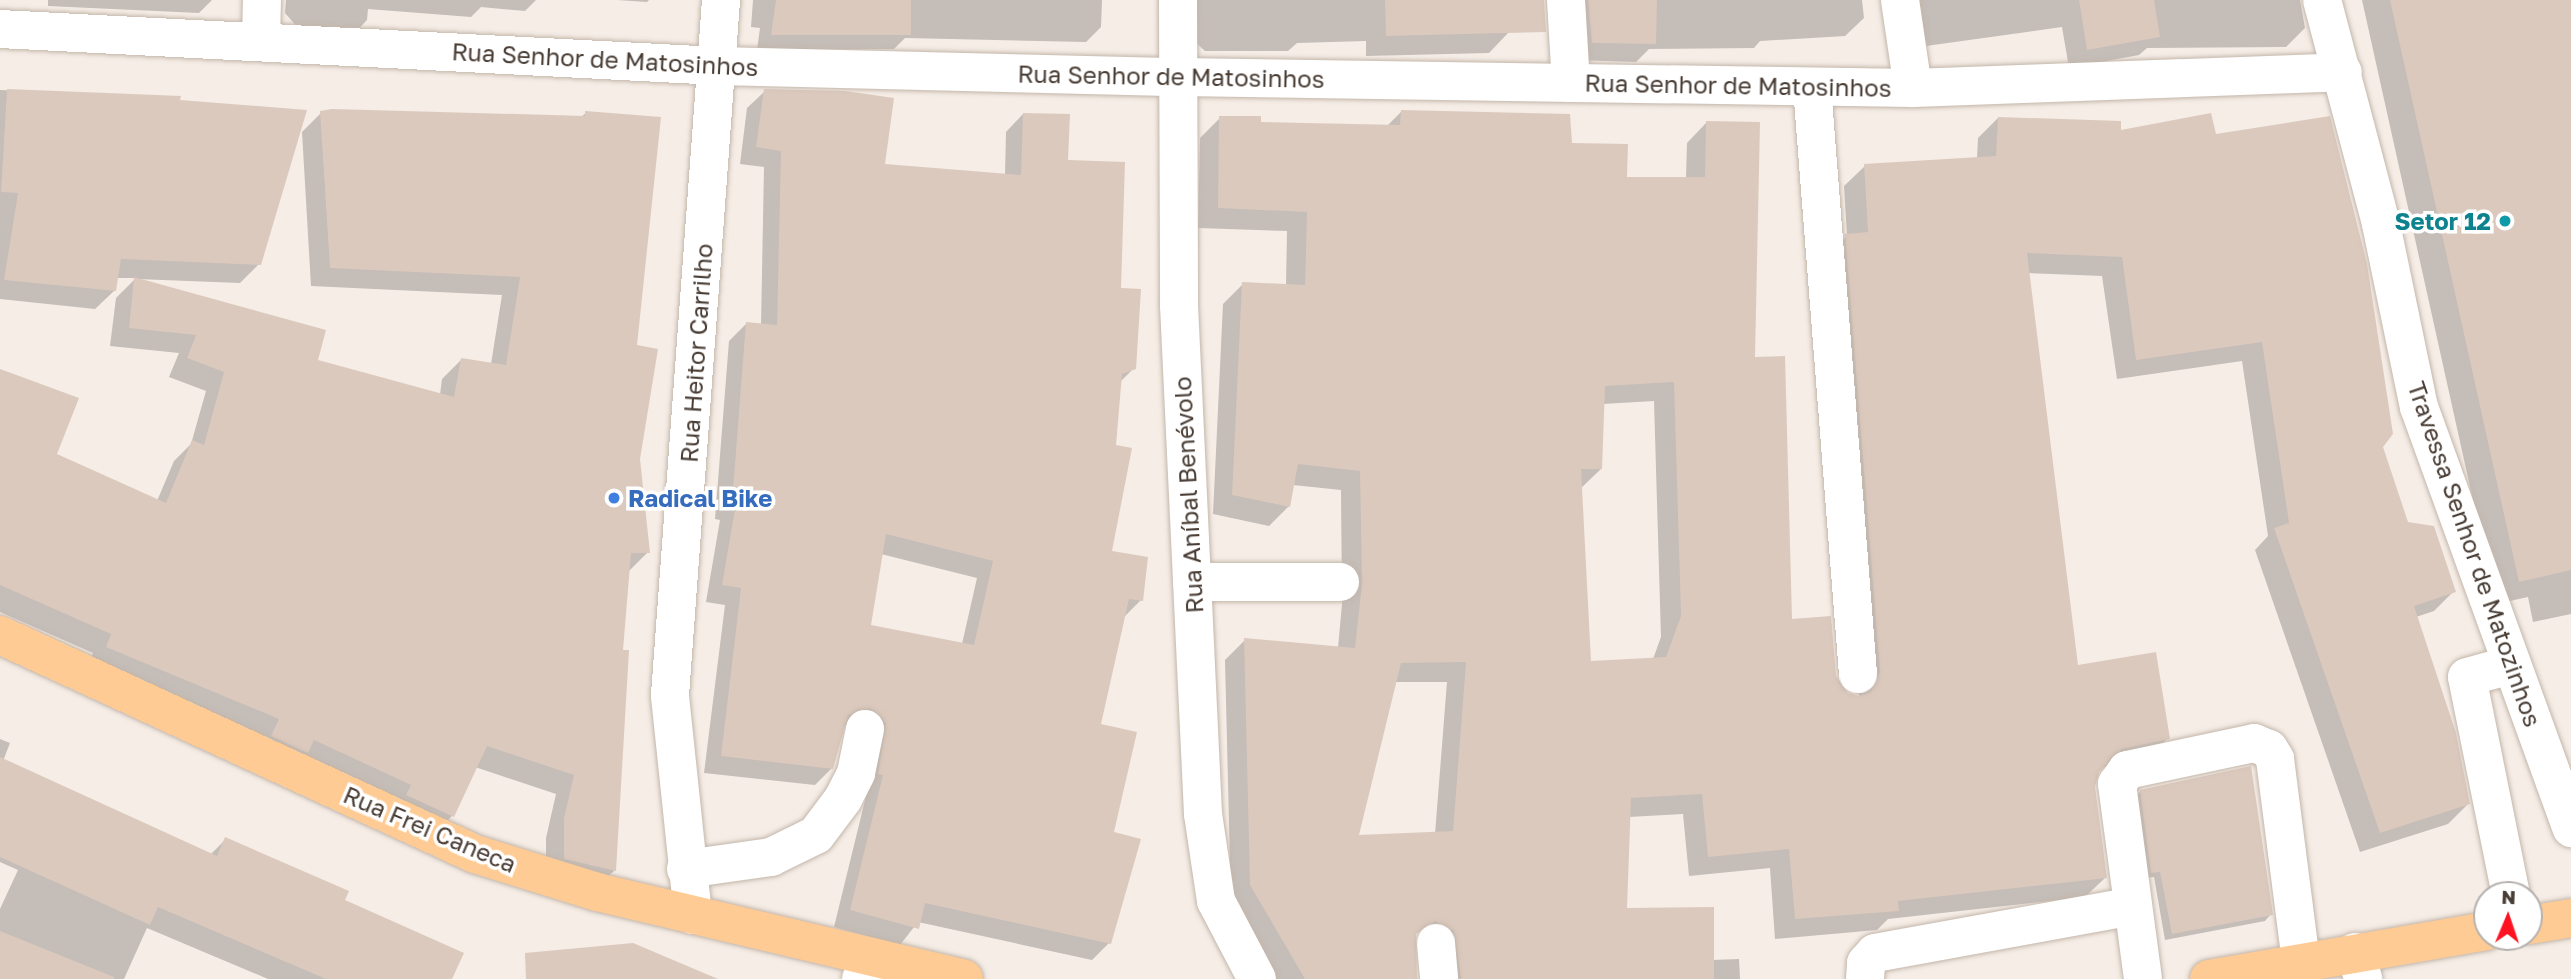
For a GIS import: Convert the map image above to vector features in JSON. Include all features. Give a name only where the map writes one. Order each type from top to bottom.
[{"type":"main road","name":"Rua Frei Caneca","points":[[0,635],[475,854],[597,892],[693,915],[869,970],[964,979]]},
{"type":"main road","points":[[2543,923],[2571,918]]},
{"type":"main road","points":[[2209,979],[2301,962],[2359,965],[2473,935]]},
{"type":"street","points":[[261,40],[262,0]]},
{"type":"street","name":"Rua Heitor Carrilho","points":[[693,915],[686,869],[670,695],[721,0]]},
{"type":"street","name":"Rua Aníbal Benévolo","points":[[1178,0],[1179,305],[1203,814],[1216,901],[1257,979]]},
{"type":"street","points":[[1566,0],[1570,83]]},
{"type":"street","points":[[1900,0],[1913,88]]},
{"type":"street","name":"Travessa Senhor de Matozinhos","points":[[2322,0],[2343,72],[2419,407],[2571,828]]},
{"type":"street","name":"Rua Senhor de Matosinhos","points":[[0,29],[261,40],[718,66],[1180,77],[1913,88],[2343,72]]},
{"type":"street","points":[[1812,87],[1858,674]]},
{"type":"street","points":[[1192,582],[1340,582]]},
{"type":"street","points":[[2508,881],[2467,677],[2511,665]]},
{"type":"street","points":[[686,869],[771,857],[816,835],[844,799],[856,773],[865,729]]},
{"type":"street","points":[[2143,979],[2117,794],[2121,775],[2139,766],[2244,744],[2262,745],[2276,759],[2301,962]]},
{"type":"street","points":[[1865,979],[1866,962],[1875,953],[2133,906]]},
{"type":"building","points":[[776,0],[911,0],[911,35],[771,35]]},
{"type":"building","points":[[1385,0],[1544,0],[1546,32],[1386,36]]},
{"type":"building","points":[[1588,0],[1657,0],[1656,44],[1592,43]]},
{"type":"building","points":[[2079,0],[2154,0],[2160,37],[2087,50]]},
{"type":"building","name":"Setor 12","points":[[2390,0],[2571,0],[2571,570],[2519,582]]},
{"type":"building","points":[[7,89],[181,96],[180,100],[307,110],[261,265],[121,259],[116,291],[4,280],[18,193],[1,192]]},
{"type":"building","points":[[764,89],[845,91],[894,98],[885,164],[1021,175],[1023,113],[1070,114],[1068,160],[1125,162],[1121,288],[1141,289],[1136,369],[1122,374],[1116,445],[1132,448],[1112,551],[1148,557],[1143,601],[1129,599],[1101,724],[1137,732],[1114,832],[1141,839],[1111,944],[925,903],[919,929],[850,910],[883,775],[878,774],[886,723],[870,708],[848,715],[833,769],[721,756],[741,588],[722,585],[736,503],[732,502],[746,322],[777,325],[781,151],[756,147]],"holes":[[[886,534],[993,561],[974,645],[871,625]]]},
{"type":"building","points":[[332,109],[585,116],[585,111],[661,117],[637,345],[658,349],[640,459],[650,553],[631,553],[623,650],[629,650],[616,871],[564,859],[564,818],[574,775],[487,746],[454,817],[406,795],[411,785],[314,740],[308,753],[271,736],[279,719],[106,647],[111,634],[0,585],[0,369],[79,398],[57,454],[166,503],[192,440],[204,445],[224,372],[187,358],[196,335],[129,328],[134,277],[326,330],[318,360],[454,397],[461,358],[506,365],[520,277],[330,268],[320,111]]},
{"type":"building","points":[[1401,110],[1570,114],[1572,143],[1628,144],[1627,177],[1705,177],[1706,121],[1760,122],[1755,357],[1785,356],[1792,619],[1831,616],[1836,676],[1848,693],[1859,696],[1871,692],[1880,672],[1845,234],[1868,232],[1864,164],[1996,156],[1998,117],[2121,121],[2121,130],[2211,113],[2216,134],[2330,116],[2367,264],[2393,434],[2383,447],[2408,522],[2434,526],[2456,592],[2414,606],[2456,733],[2470,804],[2380,833],[2274,528],[2289,523],[2262,342],[2136,360],[2122,257],[2027,253],[2078,665],[2156,652],[2170,739],[2122,749],[2099,772],[2095,787],[2107,878],[1898,901],[1899,911],[1795,919],[1789,849],[1708,857],[1702,794],[1631,798],[1627,908],[1714,907],[1714,979],[1461,979],[1454,931],[1435,921],[1416,934],[1417,979],[1305,979],[1250,885],[1244,638],[1355,648],[1362,583],[1360,471],[1298,464],[1290,507],[1232,495],[1242,282],[1305,285],[1307,212],[1218,208],[1219,116],[1261,116],[1261,122],[1400,125]],"holes":[[[1674,382],[1681,616],[1666,657],[1591,661],[1581,469],[1602,469],[1605,386]],[[1466,662],[1453,831],[1359,835],[1401,663]]]},
{"type":"building","points":[[0,757],[217,856],[225,837],[349,891],[345,900],[464,953],[452,979],[326,979],[158,907],[150,925],[0,857]]},
{"type":"building","points":[[2251,766],[2273,915],[2172,934],[2160,872],[2151,873],[2140,790]]},
{"type":"building","points":[[0,931],[114,977],[114,979],[0,979]]},
{"type":"building","points":[[633,943],[718,979],[526,979],[525,953]]},
{"type":"place","name":"Setor 12","points":[[2505,221]]},
{"type":"place","name":"Radical Bike","points":[[614,498]]}]
